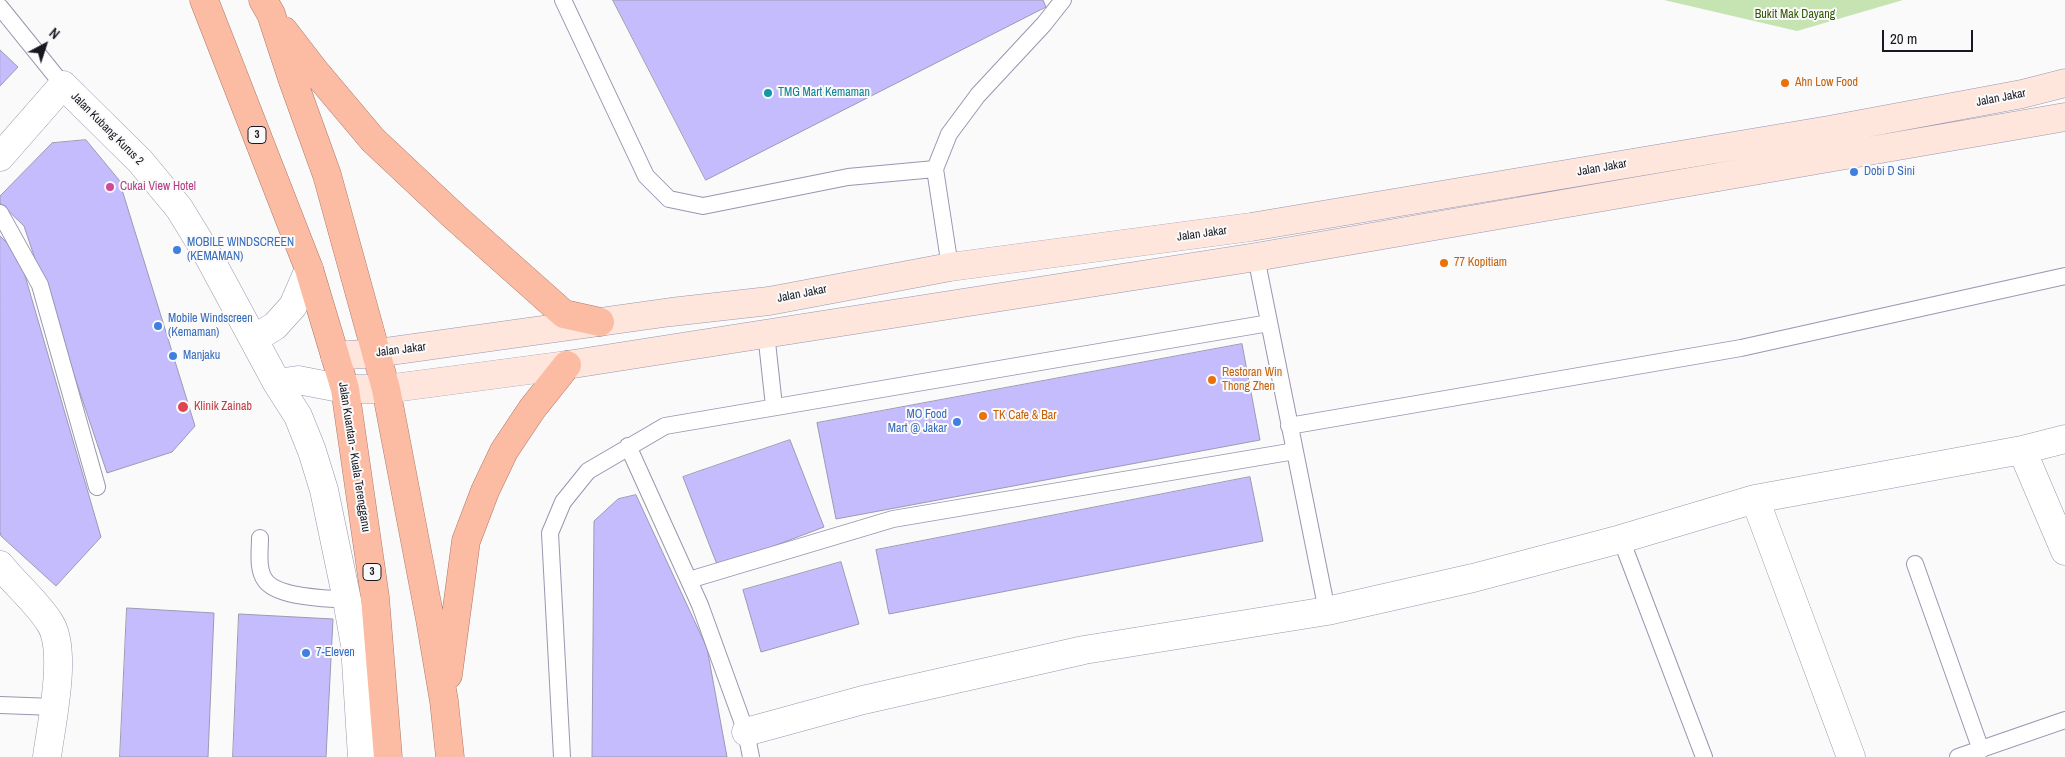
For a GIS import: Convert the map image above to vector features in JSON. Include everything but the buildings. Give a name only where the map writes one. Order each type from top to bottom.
[{"type":"highway","name":"Jalan Kuantan - Kuala Terengganu","points":[[204,0],[308,270],[345,389],[375,597],[388,757]]},
{"type":"highway","points":[[267,7],[314,70],[373,140],[449,212],[564,314],[600,322]]},
{"type":"highway","points":[[267,7],[327,175],[386,389],[444,702],[450,757]]},
{"type":"highway","points":[[444,702],[466,540],[485,491],[504,451],[532,410],[567,365]]},
{"type":"main road","name":"Jalan Jakar","points":[[335,356],[377,353],[769,301],[950,267],[1251,227],[1828,130],[2022,94],[2065,84]]},
{"type":"main road","points":[[345,389],[386,389],[567,365],[1256,257],[2065,117]]},
{"type":"street","name":"Jalan Kubang Kurus 2","points":[[0,157],[63,85],[140,161],[179,208],[277,383],[298,416],[312,451],[324,490],[355,645],[362,757]]},
{"type":"street","points":[[1251,227],[1256,257]]},
{"type":"street","points":[[254,339],[275,326],[293,306],[308,270]]},
{"type":"street","points":[[277,383],[298,380],[345,389]]},
{"type":"street","points":[[749,745],[863,700],[1084,650],[1327,611],[1474,578],[1621,539],[1755,499],[2022,450],[2065,439]]},
{"type":"street","points":[[2022,450],[2065,552]]},
{"type":"street","points":[[1755,499],[1851,757]]},
{"type":"street","points":[[1,567],[51,625],[59,650],[47,757]]},
{"type":"street","points":[[347,600],[375,597]]},
{"type":"lane","points":[[563,0],[646,176],[669,199],[703,206],[848,176],[935,170]]},
{"type":"lane","points":[[950,267],[935,170],[949,134],[978,95],[1064,0]]},
{"type":"lane","points":[[0,7],[63,85]]},
{"type":"lane","points":[[0,213],[40,285],[97,487]]},
{"type":"lane","points":[[1256,257],[1327,611]]},
{"type":"lane","points":[[1289,426],[1741,348],[2065,276]]},
{"type":"lane","points":[[562,757],[550,533],[563,502],[588,471],[628,446],[665,426],[1269,323]]},
{"type":"lane","points":[[766,333],[774,406]]},
{"type":"lane","points":[[628,446],[700,604],[749,745]]},
{"type":"lane","points":[[689,580],[893,519],[1295,451]]},
{"type":"lane","points":[[260,538],[260,565],[265,580],[276,589],[301,595],[347,600]]},
{"type":"lane","points":[[1621,539],[1704,757]]},
{"type":"lane","points":[[1915,564],[1981,750]]},
{"type":"lane","points":[[0,705],[54,707]]},
{"type":"lane","points":[[1958,757],[2065,720]]},
{"type":"green space","name":"Bukit Mak Dayang","points":[[1664,0],[1903,0],[1797,31]]},
{"type":"place","name":"Ahn Low Food","points":[[1785,83]]},
{"type":"place","name":"TMG Mart Kemaman","points":[[768,93]]},
{"type":"place","name":"Dobi D Sini","points":[[1854,172]]},
{"type":"place","name":"Cukai View Hotel","points":[[110,187]]},
{"type":"place","name":"MOBILE WINDSCREEN (KEMAMAN)","points":[[177,250]]},
{"type":"place","name":"77 Kopitiam","points":[[1444,263]]},
{"type":"place","name":"Mobile Windscreen (Kemaman)","points":[[158,326]]},
{"type":"place","name":"Manjaku","points":[[173,356]]},
{"type":"place","name":"Restoran Win Thong Zhen","points":[[1212,380]]},
{"type":"place","name":"Klinik Zainab","points":[[183,407]]},
{"type":"place","name":"TK Cafe & Bar","points":[[983,416]]},
{"type":"place","name":"MO Food Mart @ Jakar","points":[[957,422]]},
{"type":"place","name":"7-Eleven","points":[[306,653]]}]
